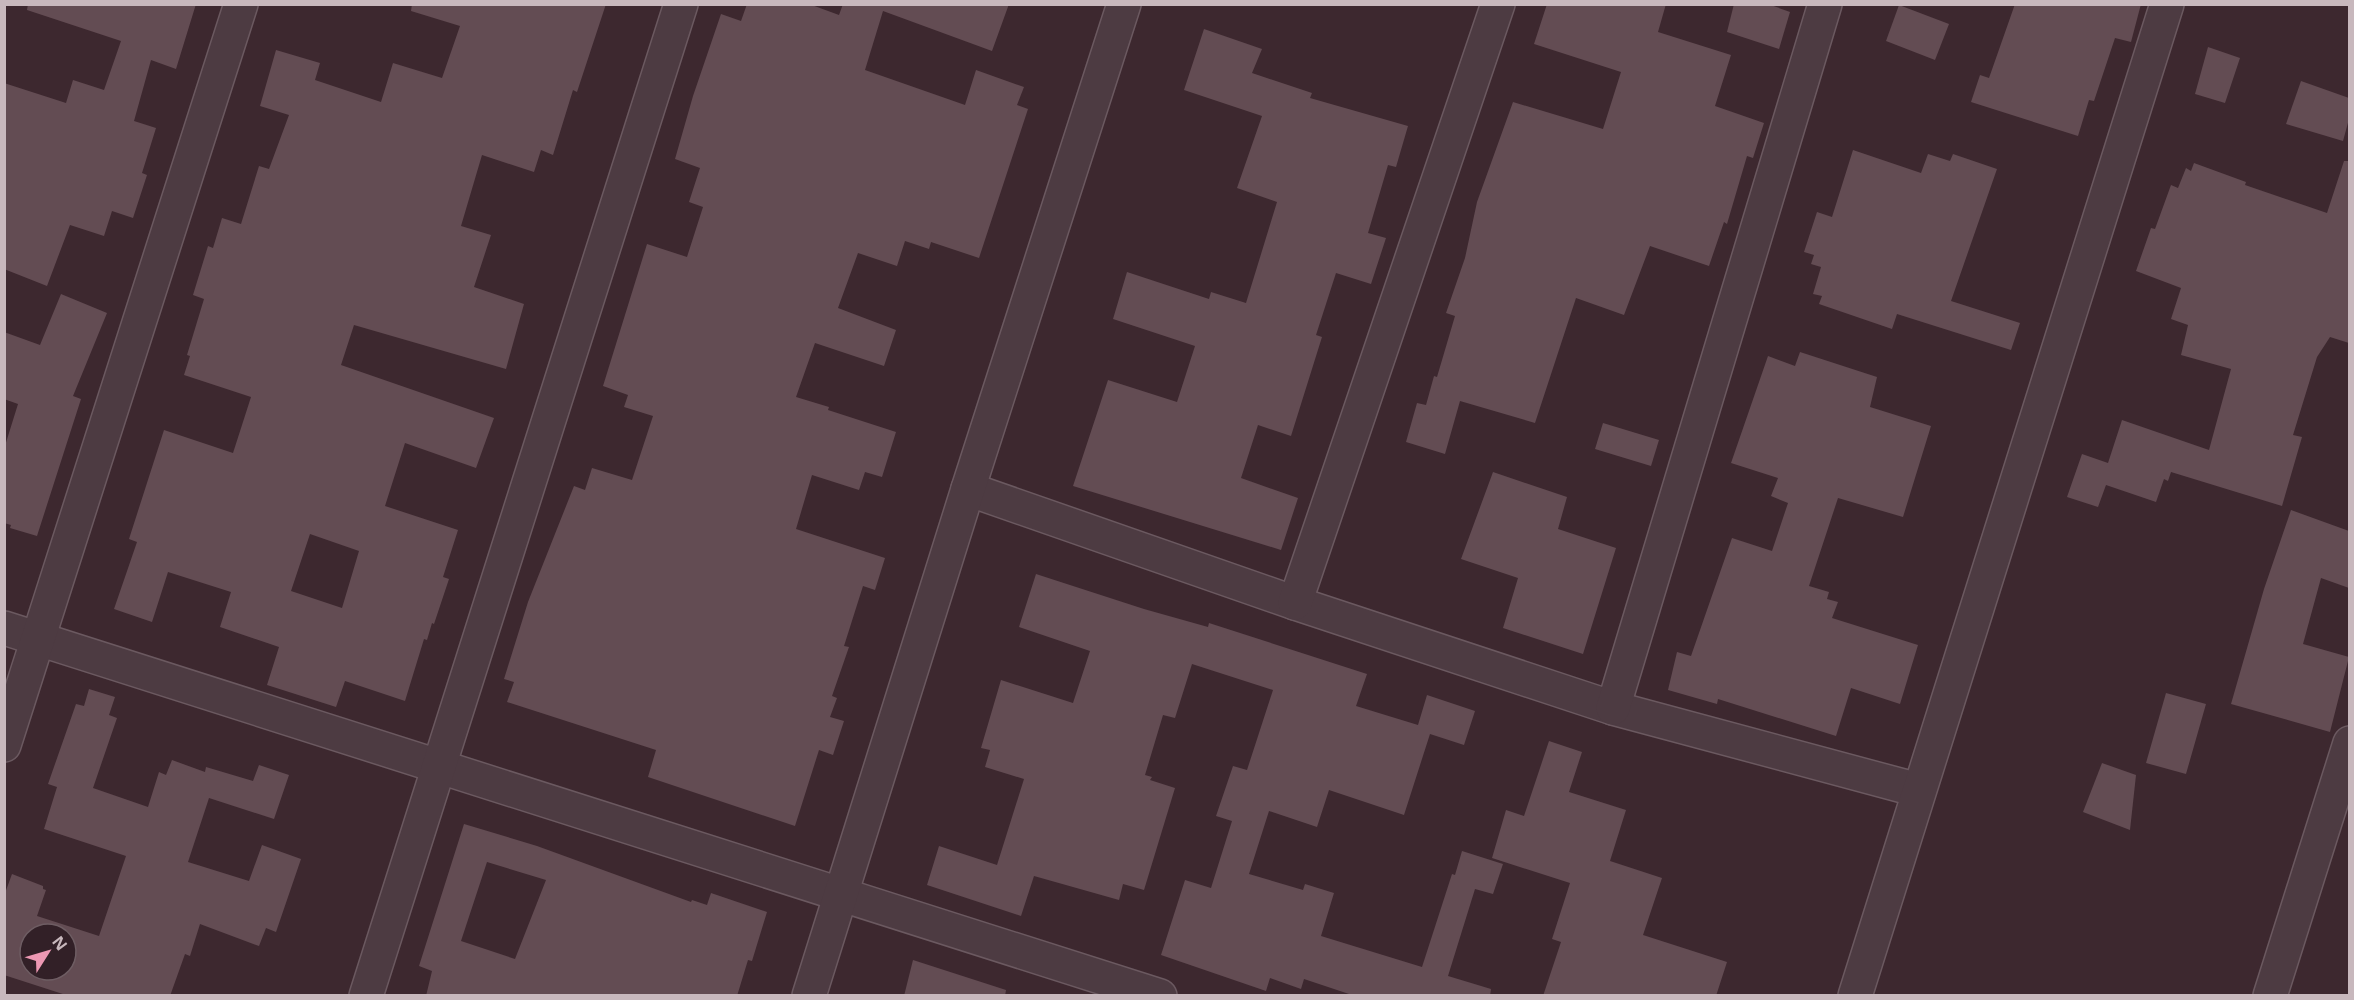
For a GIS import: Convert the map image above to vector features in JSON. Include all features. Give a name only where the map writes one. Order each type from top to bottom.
[{"type":"street","points":[[4,745],[40,640],[241,4]]},
{"type":"street","points":[[366,996],[681,4]]},
{"type":"street","points":[[809,996],[968,489],[1124,4]]},
{"type":"street","points":[[1295,603],[1498,4]]},
{"type":"street","points":[[1613,708],[1825,4]]},
{"type":"street","points":[[1855,996],[2167,4]]},
{"type":"street","points":[[968,489],[1295,603],[1613,708],[1918,790]]},
{"type":"street","points":[[4,628],[1160,996]]},
{"type":"street","points":[[2270,996],[2299,896],[2349,743]]},
{"type":"building","points":[[28,4],[196,4],[176,69],[151,60],[134,121],[156,128],[142,173],[147,175],[133,218],[112,211],[104,236],[70,225],[47,286],[4,269],[4,83],[66,103],[73,80],[104,90],[121,41],[27,10]]},
{"type":"building","points":[[412,4],[606,4],[577,92],[573,90],[553,155],[541,150],[534,172],[482,155],[461,226],[491,235],[474,287],[524,304],[506,369],[354,325],[341,365],[494,418],[476,468],[405,443],[385,506],[458,530],[443,577],[449,579],[434,624],[432,623],[427,640],[424,639],[405,701],[345,681],[336,707],[267,685],[279,647],[220,627],[231,592],[168,572],[152,622],[114,609],[137,542],[129,539],[164,430],[233,453],[251,397],[184,375],[190,356],[187,355],[204,299],[193,295],[208,246],[213,248],[222,218],[241,224],[259,166],[269,169],[289,115],[260,106],[276,50],[320,63],[315,80],[381,102],[393,63],[442,78],[460,26],[411,11]],"holes":[[[310,534],[359,551],[342,608],[291,591]]]},
{"type":"building","points":[[747,4],[809,4],[839,15],[843,4],[1009,4],[992,51],[883,11],[865,70],[965,105],[976,70],[1024,87],[1017,105],[1028,109],[979,258],[931,242],[929,249],[905,241],[897,266],[858,253],[838,308],[896,330],[884,366],[815,343],[796,397],[896,432],[882,477],[865,472],[859,490],[812,475],[796,529],[885,558],[875,590],[863,586],[844,646],[849,647],[832,696],[837,698],[830,717],[844,721],[833,755],[819,750],[795,826],[648,777],[656,750],[507,702],[514,682],[504,679],[528,602],[574,486],[585,490],[592,468],[632,480],[653,416],[624,407],[628,395],[603,386],[647,244],[687,257],[703,207],[689,202],[700,168],[675,159],[693,96],[721,14],[741,21]]},
{"type":"building","points":[[1547,4],[1666,4],[1658,32],[1731,55],[1715,106],[1764,123],[1753,158],[1747,156],[1727,224],[1724,222],[1709,266],[1650,246],[1624,315],[1576,298],[1535,423],[1460,401],[1445,454],[1406,442],[1417,403],[1426,405],[1434,376],[1437,377],[1455,316],[1446,313],[1465,258],[1477,202],[1513,102],[1603,129],[1621,72],[1534,44]]},
{"type":"building","points":[[1734,4],[1768,4],[1790,12],[1779,49],[1727,32]]},
{"type":"building","points":[[2015,4],[2141,4],[2131,42],[2115,38],[2094,101],[2089,100],[2078,136],[1971,102],[1980,75],[1989,78]]},
{"type":"building","points":[[1899,5],[1949,24],[1935,60],[1886,41]]},
{"type":"building","points":[[1204,29],[1262,49],[1252,73],[1312,93],[1310,98],[1408,126],[1396,167],[1388,165],[1368,233],[1386,238],[1371,284],[1336,273],[1316,335],[1322,337],[1291,436],[1258,425],[1241,478],[1298,498],[1281,550],[1073,486],[1108,380],[1177,402],[1195,346],[1113,319],[1127,272],[1209,299],[1211,292],[1246,303],[1277,202],[1237,188],[1262,116],[1184,90]]},
{"type":"building","points":[[2208,47],[2240,58],[2225,103],[2195,94]]},
{"type":"building","points":[[2301,81],[2349,98],[2349,119],[2343,141],[2286,124]]},
{"type":"building","points":[[1853,150],[1921,173],[1928,154],[1950,161],[1953,154],[1997,169],[1951,301],[2020,323],[2011,350],[1897,314],[1892,329],[1819,304],[1822,296],[1813,294],[1821,267],[1811,264],[1814,255],[1804,252],[1817,212],[1832,217]]},
{"type":"building","points":[[2344,161],[2349,161],[2349,343],[2330,337],[2317,357],[2293,435],[2302,437],[2282,506],[2171,472],[2168,481],[2164,479],[2156,502],[2106,485],[2098,507],[2067,497],[2082,454],[2108,463],[2122,420],[2209,450],[2231,369],[2181,355],[2188,325],[2171,319],[2181,288],[2136,271],[2151,228],[2155,229],[2171,185],[2178,188],[2186,168],[2191,171],[2194,163],[2246,182],[2245,185],[2327,213]]},
{"type":"building","points":[[61,294],[107,313],[73,396],[81,399],[37,536],[10,528],[11,525],[4,523],[4,449],[18,404],[4,399],[4,332],[40,345]]},
{"type":"building","points":[[1800,352],[1877,377],[1870,407],[1931,426],[1903,517],[1838,498],[1809,586],[1829,592],[1827,599],[1838,602],[1832,618],[1918,645],[1900,704],[1851,688],[1836,736],[1718,699],[1717,704],[1668,690],[1677,652],[1691,656],[1732,538],[1772,551],[1788,503],[1771,496],[1778,478],[1731,463],[1768,356],[1795,366]]},
{"type":"building","points":[[1603,423],[1659,440],[1651,466],[1595,449]]},
{"type":"building","points":[[1493,472],[1567,497],[1558,529],[1616,548],[1583,654],[1503,628],[1518,578],[1461,559]]},
{"type":"building","points":[[2291,510],[2349,531],[2349,588],[2321,578],[2303,644],[2349,657],[2330,732],[2231,704],[2264,589]]},
{"type":"building","points":[[1036,574],[1144,609],[1208,627],[1209,623],[1367,674],[1356,706],[1418,725],[1427,695],[1475,711],[1464,745],[1430,734],[1404,815],[1329,790],[1317,827],[1269,811],[1249,874],[1303,890],[1305,884],[1334,893],[1321,936],[1422,967],[1452,874],[1455,875],[1462,851],[1503,864],[1493,894],[1475,889],[1448,976],[1491,989],[1490,996],[1355,996],[1304,979],[1301,989],[1270,978],[1266,991],[1161,955],[1185,880],[1211,888],[1232,821],[1216,816],[1233,766],[1247,770],[1273,690],[1192,664],[1175,718],[1163,715],[1145,775],[1152,777],[1150,780],[1175,788],[1144,890],[1123,884],[1119,900],[1034,876],[1021,916],[927,885],[939,846],[997,865],[1024,779],[985,767],[990,750],[981,748],[1001,680],[1073,703],[1090,651],[1019,627]]},
{"type":"building","points":[[89,689],[115,697],[109,715],[117,718],[93,788],[148,807],[159,772],[166,775],[172,760],[205,772],[206,767],[253,781],[259,765],[289,775],[274,819],[209,798],[188,862],[249,881],[262,845],[301,859],[276,932],[266,928],[259,946],[200,924],[190,956],[185,954],[170,996],[69,996],[26,982],[78,982],[78,929],[99,936],[126,856],[44,829],[57,787],[48,784],[76,704],[84,706]]},
{"type":"building","points":[[2166,693],[2206,704],[2186,774],[2146,763]]},
{"type":"building","points":[[1549,741],[1582,752],[1569,792],[1626,810],[1610,861],[1662,878],[1643,935],[1727,962],[1716,996],[1543,996],[1561,942],[1552,939],[1570,883],[1492,858],[1506,810],[1524,816]]},
{"type":"building","points":[[2102,763],[2136,775],[2130,830],[2083,812]]},
{"type":"building","points":[[464,824],[537,846],[691,902],[692,900],[707,905],[711,893],[767,912],[752,961],[748,960],[737,996],[426,996],[432,971],[419,966]],"holes":[[[487,862],[546,880],[515,959],[461,941]]]},
{"type":"building","points":[[12,874],[43,886],[46,890],[37,916],[56,922],[18,922],[18,980],[4,975],[4,896]]},
{"type":"building","points":[[913,960],[1006,990],[1005,996],[904,996]]}]
